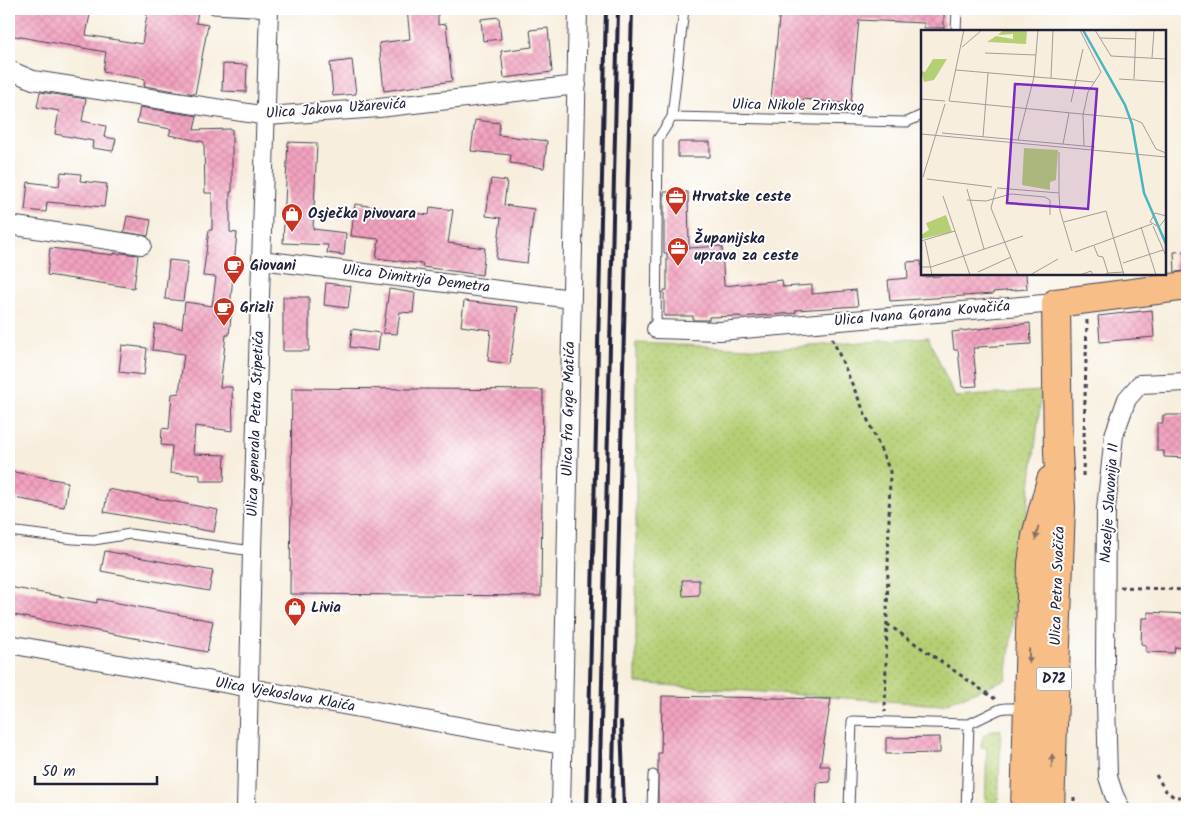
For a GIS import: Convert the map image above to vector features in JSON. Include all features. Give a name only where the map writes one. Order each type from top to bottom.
[{"type":"main road","name":"Ulica Ivana Gorana Kovačića","points":[[1056,303],[1187,286]]},
{"type":"main road","name":"Ulica Petra Svačića","points":[[1050,809],[1061,507],[1058,452],[1056,303]]},
{"type":"main road","name":"Ulica Petra Svačića","points":[[1025,809],[1017,708],[1036,536],[1058,452]]},
{"type":"street","name":"Ulica fra Grge Matića","points":[[561,809],[578,9]]},
{"type":"street","name":"Ulica generala Petra Stipetića","points":[[246,809],[269,10]]},
{"type":"street","name":"Ulica Jakova Užarevića","points":[[9,70],[33,80],[266,116],[380,108],[577,86]]},
{"type":"street","points":[[9,225],[142,245]]},
{"type":"street","name":"Ulica Dimitrija Demetra","points":[[261,260],[572,298]]},
{"type":"street","name":"Ulica Ivana Gorana Kovačića","points":[[656,329],[720,331],[1056,303]]},
{"type":"street","name":"Naselje Slavonija II","points":[[1121,809],[1108,777],[1107,760],[1106,510],[1114,435],[1126,399],[1140,384],[1187,382]]},
{"type":"street","name":"Ulica Vjekoslava Klaića","points":[[9,644],[562,745]]},
{"type":"lane","points":[[214,9],[269,10]]},
{"type":"lane","points":[[656,329],[658,139],[672,117],[684,9]]},
{"type":"lane","points":[[956,30],[957,9]]},
{"type":"lane","name":"Ulica Nikole Zrinskog","points":[[672,117],[907,122],[921,115]]},
{"type":"lane","points":[[9,531],[94,540],[130,534],[252,551]]},
{"type":"lane","points":[[849,809],[852,721],[969,724],[1017,708]]},
{"type":"lane","points":[[966,809],[969,724]]},
{"type":"lane","points":[[652,809],[653,775]]},
{"type":"path","points":[[825,322],[890,471],[885,723]]},
{"type":"path","points":[[1105,586],[1187,590]]},
{"type":"path","points":[[887,624],[1017,708]]},
{"type":"path","points":[[1156,776],[1165,790],[1174,797],[1187,797]]},
{"type":"green space","points":[[928,337],[955,397],[1042,391],[1006,679],[942,705],[636,683],[636,343],[772,349]]},
{"type":"green space","points":[[991,730],[1001,730],[998,809],[985,809],[987,748],[981,747],[983,736]]},
{"type":"building","points":[[9,9],[91,9],[86,35],[142,44],[148,9],[198,11],[196,23],[208,25],[195,94],[144,86],[145,79],[103,72],[106,52],[9,35]]},
{"type":"building","points":[[407,9],[438,9],[438,25],[446,24],[452,81],[384,91],[379,43],[410,39]]},
{"type":"building","points":[[780,9],[944,9],[944,28],[924,28],[924,23],[859,20],[851,104],[803,99],[803,102],[771,99]]},
{"type":"building","points":[[499,17],[501,39],[483,41],[481,19]]},
{"type":"building","points":[[548,28],[552,72],[504,78],[501,51],[532,47],[530,30]]},
{"type":"building","points":[[352,60],[356,94],[333,96],[330,63]]},
{"type":"building","points":[[223,64],[247,65],[246,92],[222,91]]},
{"type":"building","points":[[40,92],[86,99],[82,121],[106,126],[104,137],[116,139],[113,151],[92,148],[93,141],[55,134],[59,111],[37,107]]},
{"type":"building","points":[[140,107],[197,116],[194,130],[232,129],[230,232],[237,233],[230,308],[232,308],[229,335],[226,335],[220,387],[232,387],[233,431],[195,426],[193,454],[225,455],[224,481],[200,481],[200,475],[170,473],[172,446],[161,445],[162,428],[169,429],[172,394],[179,393],[184,354],[152,350],[155,324],[182,328],[185,302],[212,306],[216,277],[203,276],[209,230],[212,230],[212,193],[205,193],[204,142],[169,135],[171,129],[137,123]]},
{"type":"building","points":[[475,120],[500,123],[498,135],[547,141],[544,168],[510,163],[511,155],[471,151]]},
{"type":"building","points":[[288,142],[317,143],[313,229],[346,233],[344,255],[327,253],[328,245],[283,243]]},
{"type":"building","points":[[678,142],[710,142],[710,157],[678,157]]},
{"type":"building","points":[[61,172],[81,174],[80,181],[107,184],[104,207],[47,202],[46,212],[25,210],[28,182],[59,186]]},
{"type":"building","points":[[491,179],[507,181],[504,205],[534,209],[527,263],[496,259],[501,218],[486,216]]},
{"type":"building","points":[[664,192],[688,192],[689,248],[722,246],[724,286],[782,280],[783,287],[812,285],[812,294],[856,290],[858,306],[796,310],[796,313],[709,317],[709,320],[693,320],[693,316],[664,316],[664,290],[667,290],[667,253],[664,253]]},
{"type":"building","points":[[355,204],[429,215],[430,207],[453,210],[448,243],[485,248],[482,275],[422,267],[423,264],[376,258],[379,239],[351,236]]},
{"type":"building","points":[[127,216],[151,220],[148,236],[124,232]]},
{"type":"building","points":[[50,248],[114,255],[114,253],[121,253],[138,255],[134,288],[47,275]]},
{"type":"building","points":[[1187,251],[1187,271],[1175,272],[1174,252]]},
{"type":"building","points":[[169,260],[188,262],[183,301],[165,299]]},
{"type":"building","points":[[921,261],[922,277],[1026,275],[1027,289],[993,292],[993,294],[890,301],[888,280],[908,278],[907,262]]},
{"type":"building","points":[[326,283],[351,286],[348,308],[324,305]]},
{"type":"building","points":[[389,289],[415,293],[413,313],[400,312],[397,334],[383,333]]},
{"type":"building","points":[[283,297],[309,297],[309,351],[283,351]]},
{"type":"building","points":[[464,301],[518,307],[510,364],[488,361],[491,330],[461,326]]},
{"type":"building","points":[[1152,310],[1154,337],[1100,342],[1098,316]]},
{"type":"building","points":[[1030,323],[1031,344],[973,348],[977,386],[962,387],[958,350],[954,350],[952,332]]},
{"type":"building","points":[[352,329],[380,333],[378,351],[350,347]]},
{"type":"building","points":[[122,345],[147,348],[144,375],[119,372]]},
{"type":"building","points":[[292,388],[543,390],[541,596],[290,594]]},
{"type":"building","points":[[1163,415],[1187,415],[1187,458],[1164,457],[1164,451],[1157,451],[1157,423],[1163,423]]},
{"type":"building","points":[[9,471],[68,482],[64,507],[9,497]]},
{"type":"building","points":[[108,489],[218,510],[214,532],[104,512]]},
{"type":"building","points":[[105,551],[213,571],[209,591],[101,571]]},
{"type":"building","points":[[682,580],[699,580],[699,595],[683,596]]},
{"type":"building","points":[[9,587],[97,603],[97,599],[213,621],[207,652],[9,614]]},
{"type":"building","points":[[1148,612],[1187,614],[1187,648],[1175,647],[1174,653],[1146,652],[1146,645],[1141,644],[1142,618],[1148,618]]},
{"type":"building","points":[[662,696],[831,699],[820,766],[830,766],[830,782],[817,783],[816,809],[658,809],[658,753],[661,753]]},
{"type":"building","points":[[940,737],[940,753],[886,754],[886,738]]},
{"type":"railway","points":[[587,809],[606,9]]},
{"type":"railway","points":[[599,809],[618,9]]},
{"type":"railway","points":[[612,809],[632,9]]},
{"type":"railway","points":[[621,722],[624,809]]},
{"type":"place","name":"Hrvatske ceste","points":[[676,216]]},
{"type":"place","name":"Osječka pivovara","points":[[292,233]]},
{"type":"place","name":"Županijska uprava za ceste","points":[[678,267]]},
{"type":"place","name":"Giovani","points":[[234,285]]},
{"type":"place","name":"Grizli","points":[[224,327]]},
{"type":"place","name":"Livia","points":[[295,627]]}]
